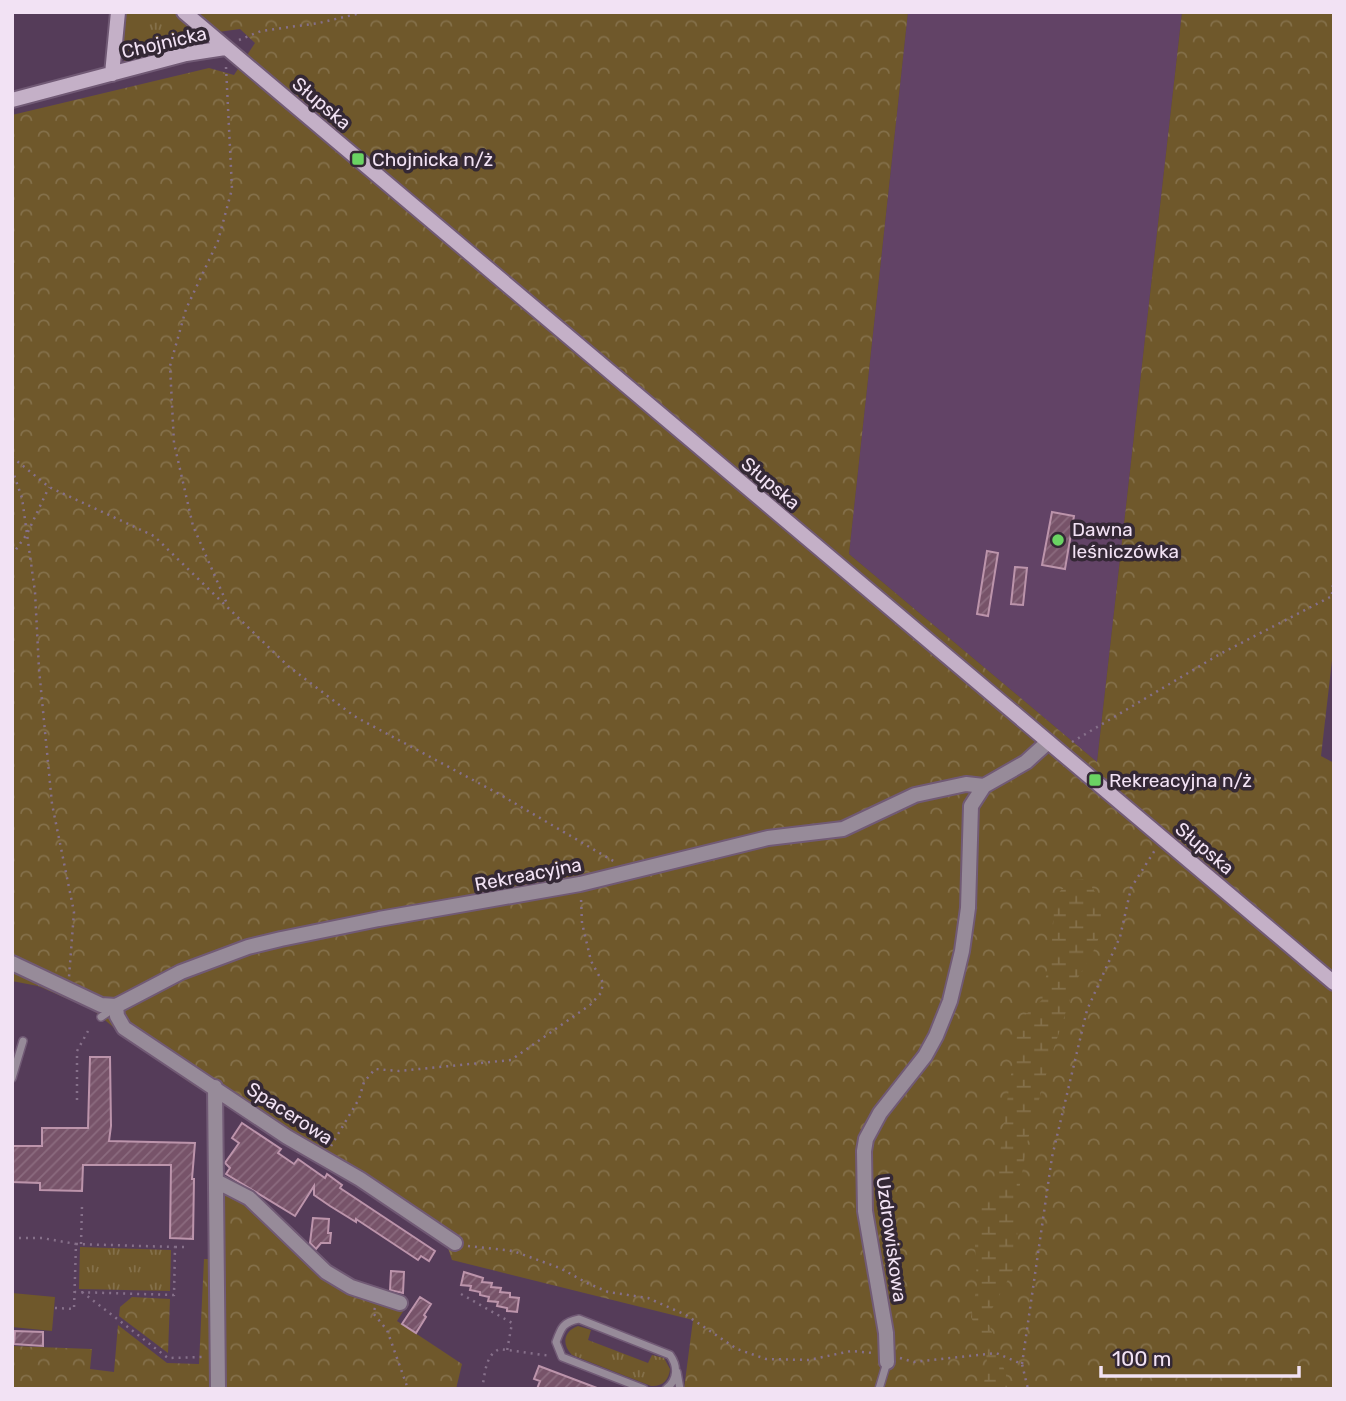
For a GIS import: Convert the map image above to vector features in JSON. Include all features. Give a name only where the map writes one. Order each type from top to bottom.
[{"type":"street","points":[[112,74],[118,12]]},
{"type":"street","name":"Słupska","points":[[184,12],[1334,983]]},
{"type":"street","name":"Chojnicka","points":[[12,100],[186,54],[225,48]]},
{"type":"street","name":"Rekreacyjna","points":[[116,1006],[181,972],[248,947],[346,925],[580,884],[768,838],[843,829],[915,795],[966,784],[984,786],[1026,762],[1048,742]]},
{"type":"street","name":"Uzdrowiskowa","points":[[888,1358],[865,1211],[866,1139],[880,1113],[925,1056],[950,1001],[962,951],[968,908],[971,806],[984,786]]},
{"type":"street","points":[[12,963],[101,1006],[116,1006]]},
{"type":"street","name":"Spacerowa","points":[[116,1006],[117,1016],[124,1028],[287,1137],[359,1179],[455,1243]]},
{"type":"street","points":[[215,1087],[218,1389]]},
{"type":"street","points":[[216,1181],[249,1198],[333,1277],[351,1287],[400,1303]]},
{"type":"lane","points":[[101,1017],[116,1006]]},
{"type":"lane","points":[[12,1078],[23,1041]]},
{"type":"lane","points":[[644,1389],[562,1357],[556,1342],[561,1326],[579,1319],[670,1355],[675,1362],[680,1389]]},
{"type":"lane","name":"Uzdrowiskowa","points":[[879,1389],[888,1358]]},
{"type":"lane","points":[[666,1389],[671,1386],[677,1370]]},
{"type":"path","name":"Chojnicka","points":[[225,48],[261,31],[319,23],[365,12]]},
{"type":"path","points":[[225,48],[232,189],[218,241],[186,309],[170,366],[174,443],[193,526],[228,607]]},
{"type":"path","points":[[12,457],[49,487],[155,536],[288,666],[354,716],[499,794],[629,871]]},
{"type":"path","points":[[12,469],[22,498],[35,592],[39,669],[52,804],[74,912],[68,991]]},
{"type":"path","points":[[12,555],[27,534],[49,487]]},
{"type":"path","points":[[1066,746],[1220,654],[1333,596],[1334,573]]},
{"type":"path","points":[[1028,1389],[1022,1364],[1052,1157],[1087,1010],[1120,937],[1131,888],[1163,838]]},
{"type":"path","points":[[324,1158],[359,1098],[364,1082],[375,1069],[400,1071],[511,1060],[590,1004],[601,993],[603,983],[591,961],[582,923],[580,884]]},
{"type":"path","points":[[76,1100],[77,1051],[88,1031]]},
{"type":"path","points":[[55,1308],[74,1308],[82,1206]]},
{"type":"path","points":[[12,1238],[42,1238],[78,1244],[188,1247]]},
{"type":"path","points":[[455,1243],[513,1251],[560,1268],[608,1292],[648,1298],[686,1315],[737,1349],[766,1359],[809,1360],[851,1351],[914,1362],[996,1353],[1022,1364]]},
{"type":"path","points":[[75,1292],[174,1295],[175,1247]]},
{"type":"path","points":[[82,1292],[168,1358],[200,1357]]},
{"type":"path","points":[[378,1294],[373,1313],[387,1330],[408,1389]]},
{"type":"path","points":[[461,1294],[512,1323],[507,1350]]},
{"type":"path","points":[[482,1389],[490,1356],[494,1351],[507,1350],[562,1357]]},
{"type":"shaded area","points":[[908,12],[1182,12],[1097,762],[849,554]]},
{"type":"green space","points":[[124,12],[174,12],[193,29],[197,40],[191,47],[126,62],[121,57]]},
{"type":"green space","points":[[196,12],[908,12],[849,554],[1097,762],[1182,12],[1334,12],[1334,643],[1321,756],[1334,763],[1334,1389],[684,1389],[693,1320],[452,1260],[447,1245],[221,1096],[195,1086],[132,1043],[93,1010],[38,986],[12,981],[12,115],[209,68],[234,75],[255,43],[240,29],[218,32]]},
{"type":"green space","points":[[1087,879],[1098,897],[1104,925],[1093,952],[1076,981],[1051,1057],[1028,1139],[1016,1207],[1018,1250],[1012,1272],[987,1318],[1008,1389],[983,1389],[987,1365],[986,1348],[971,1317],[977,1285],[975,1245],[979,1209],[997,1185],[1017,1034],[1025,1015],[1042,1000],[1054,912],[1060,891],[1074,880]]},
{"type":"green space","points":[[224,1177],[252,1195],[347,1281],[409,1302],[397,1321],[462,1364],[456,1389],[224,1389]]},
{"type":"green space","points":[[80,1247],[171,1250],[170,1291],[79,1289]]},
{"type":"green space","points":[[204,1259],[210,1259],[211,1389],[12,1388],[12,1346],[92,1349],[90,1369],[114,1372],[118,1325],[167,1363],[199,1364]]},
{"type":"green space","points":[[12,1293],[55,1297],[52,1331],[12,1327]]},
{"type":"green space","points":[[132,1297],[170,1299],[168,1353],[119,1316],[120,1307]]},
{"type":"green space","points":[[578,1326],[591,1330],[588,1340],[648,1363],[652,1355],[664,1358],[670,1369],[666,1379],[662,1384],[651,1386],[572,1355],[565,1342],[567,1334]]},
{"type":"building","name":"Dawna leśniczówka","points":[[1052,512],[1074,516],[1065,569],[1042,565]]},
{"type":"building","points":[[987,551],[998,553],[988,616],[977,614]]},
{"type":"building","points":[[1015,567],[1027,568],[1023,605],[1011,604]]},
{"type":"building","points":[[90,1057],[110,1057],[109,1141],[195,1143],[192,1179],[193,1239],[170,1238],[171,1165],[83,1165],[82,1191],[40,1190],[40,1183],[12,1182],[12,1146],[42,1146],[42,1128],[88,1128]]},
{"type":"building","points":[[242,1123],[281,1149],[278,1153],[294,1164],[298,1159],[325,1178],[327,1174],[342,1185],[340,1188],[435,1251],[429,1261],[421,1256],[418,1260],[356,1219],[356,1222],[330,1206],[314,1195],[314,1186],[295,1216],[226,1174],[230,1168],[225,1163],[239,1143],[232,1138]]},
{"type":"building","points":[[313,1218],[329,1219],[328,1233],[331,1233],[330,1243],[321,1243],[316,1249],[310,1243]]},
{"type":"building","points":[[391,1271],[404,1272],[403,1293],[390,1290]]},
{"type":"building","points":[[464,1272],[483,1278],[482,1282],[492,1283],[491,1287],[501,1288],[500,1292],[510,1293],[510,1297],[519,1298],[517,1312],[497,1306],[498,1302],[488,1301],[489,1297],[470,1290],[471,1286],[461,1285]]},
{"type":"building","points":[[420,1297],[431,1304],[416,1333],[402,1324]]},
{"type":"building","points":[[15,1331],[43,1332],[43,1346],[14,1344]]},
{"type":"building","points":[[539,1366],[597,1389],[537,1389],[540,1381],[534,1379]]},
{"type":"place","name":"Chojnicka n/ż","points":[[358,159]]},
{"type":"place","name":"Dawna leśniczówka","points":[[1058,540]]},
{"type":"place","name":"Rekreacyjna n/ż","points":[[1095,780]]}]
